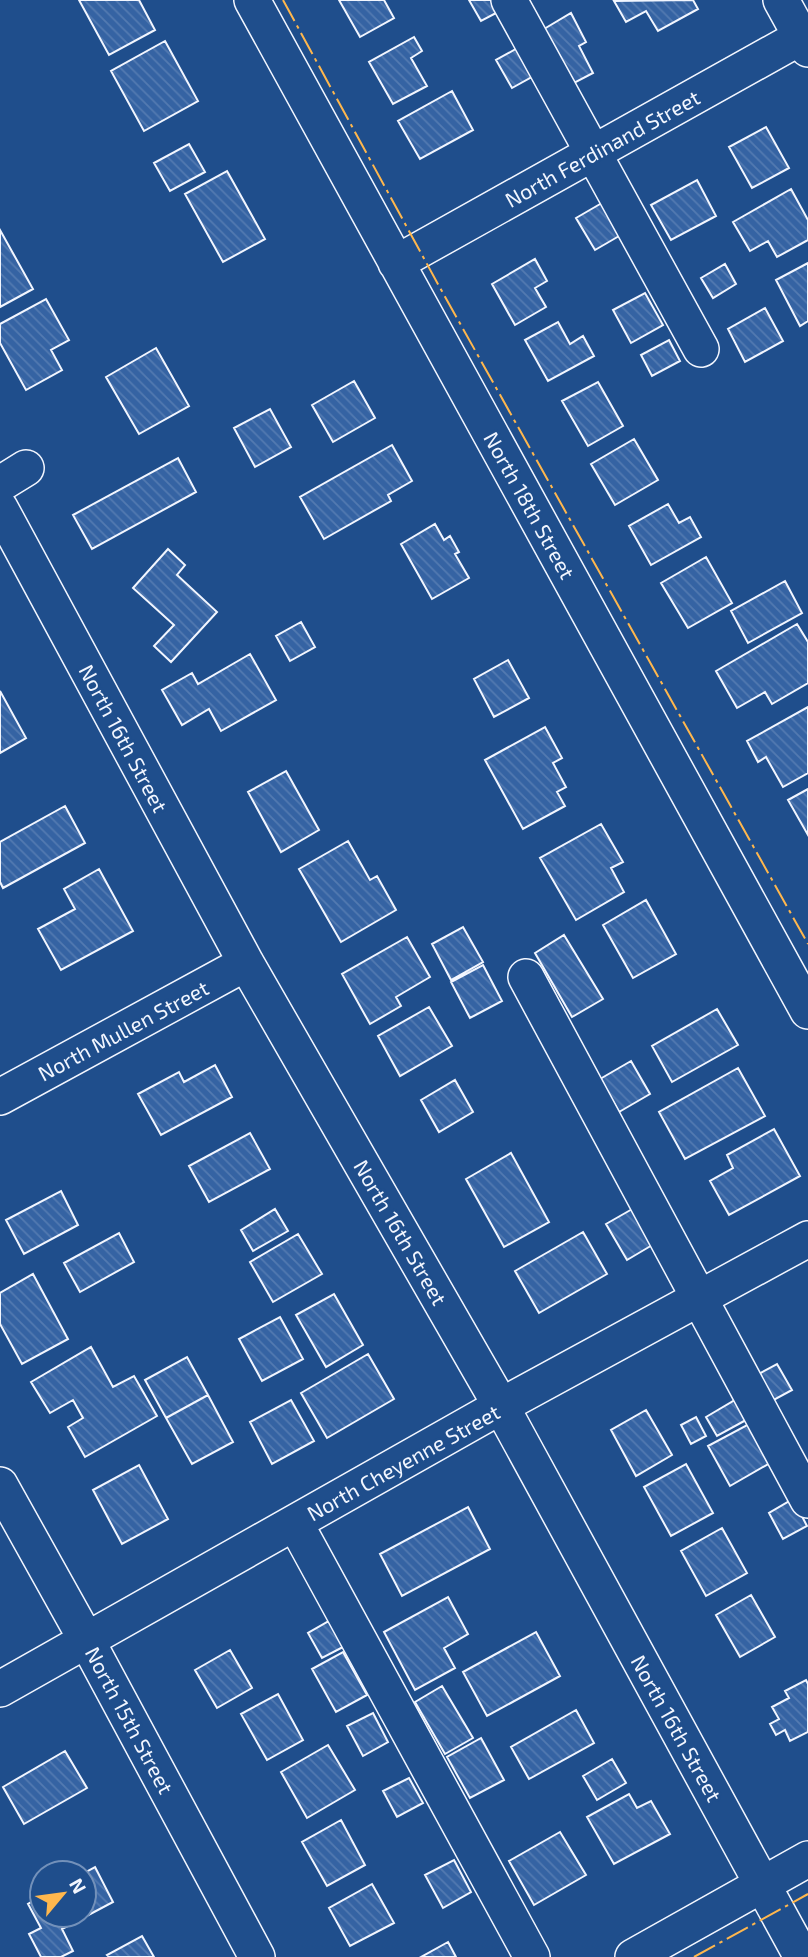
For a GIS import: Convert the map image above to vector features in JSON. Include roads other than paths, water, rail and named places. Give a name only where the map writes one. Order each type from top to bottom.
[{"type":"street","name":"North 18th Street","points":[[252,0],[808,1011]]},
{"type":"street","points":[[509,0],[701,349]]},
{"type":"street","points":[[781,0],[806,40]]},
{"type":"street","name":"North Ferdinand Street","points":[[396,263],[593,153],[806,40]]},
{"type":"street","name":"North 16th Street","points":[[0,508],[246,963],[501,1406],[802,1957]]},
{"type":"street","name":"North Mullen Street","points":[[0,1097],[246,963]]},
{"type":"street","points":[[526,977],[808,1500]]},
{"type":"street","name":"North Cheyenne Street","points":[[0,1689],[501,1406],[808,1239]]},
{"type":"street","name":"North 15th Street","points":[[0,1485],[257,1957]]},
{"type":"street","points":[[295,1523],[532,1957]]},
{"type":"street","points":[[634,1957],[808,1859]]}]
